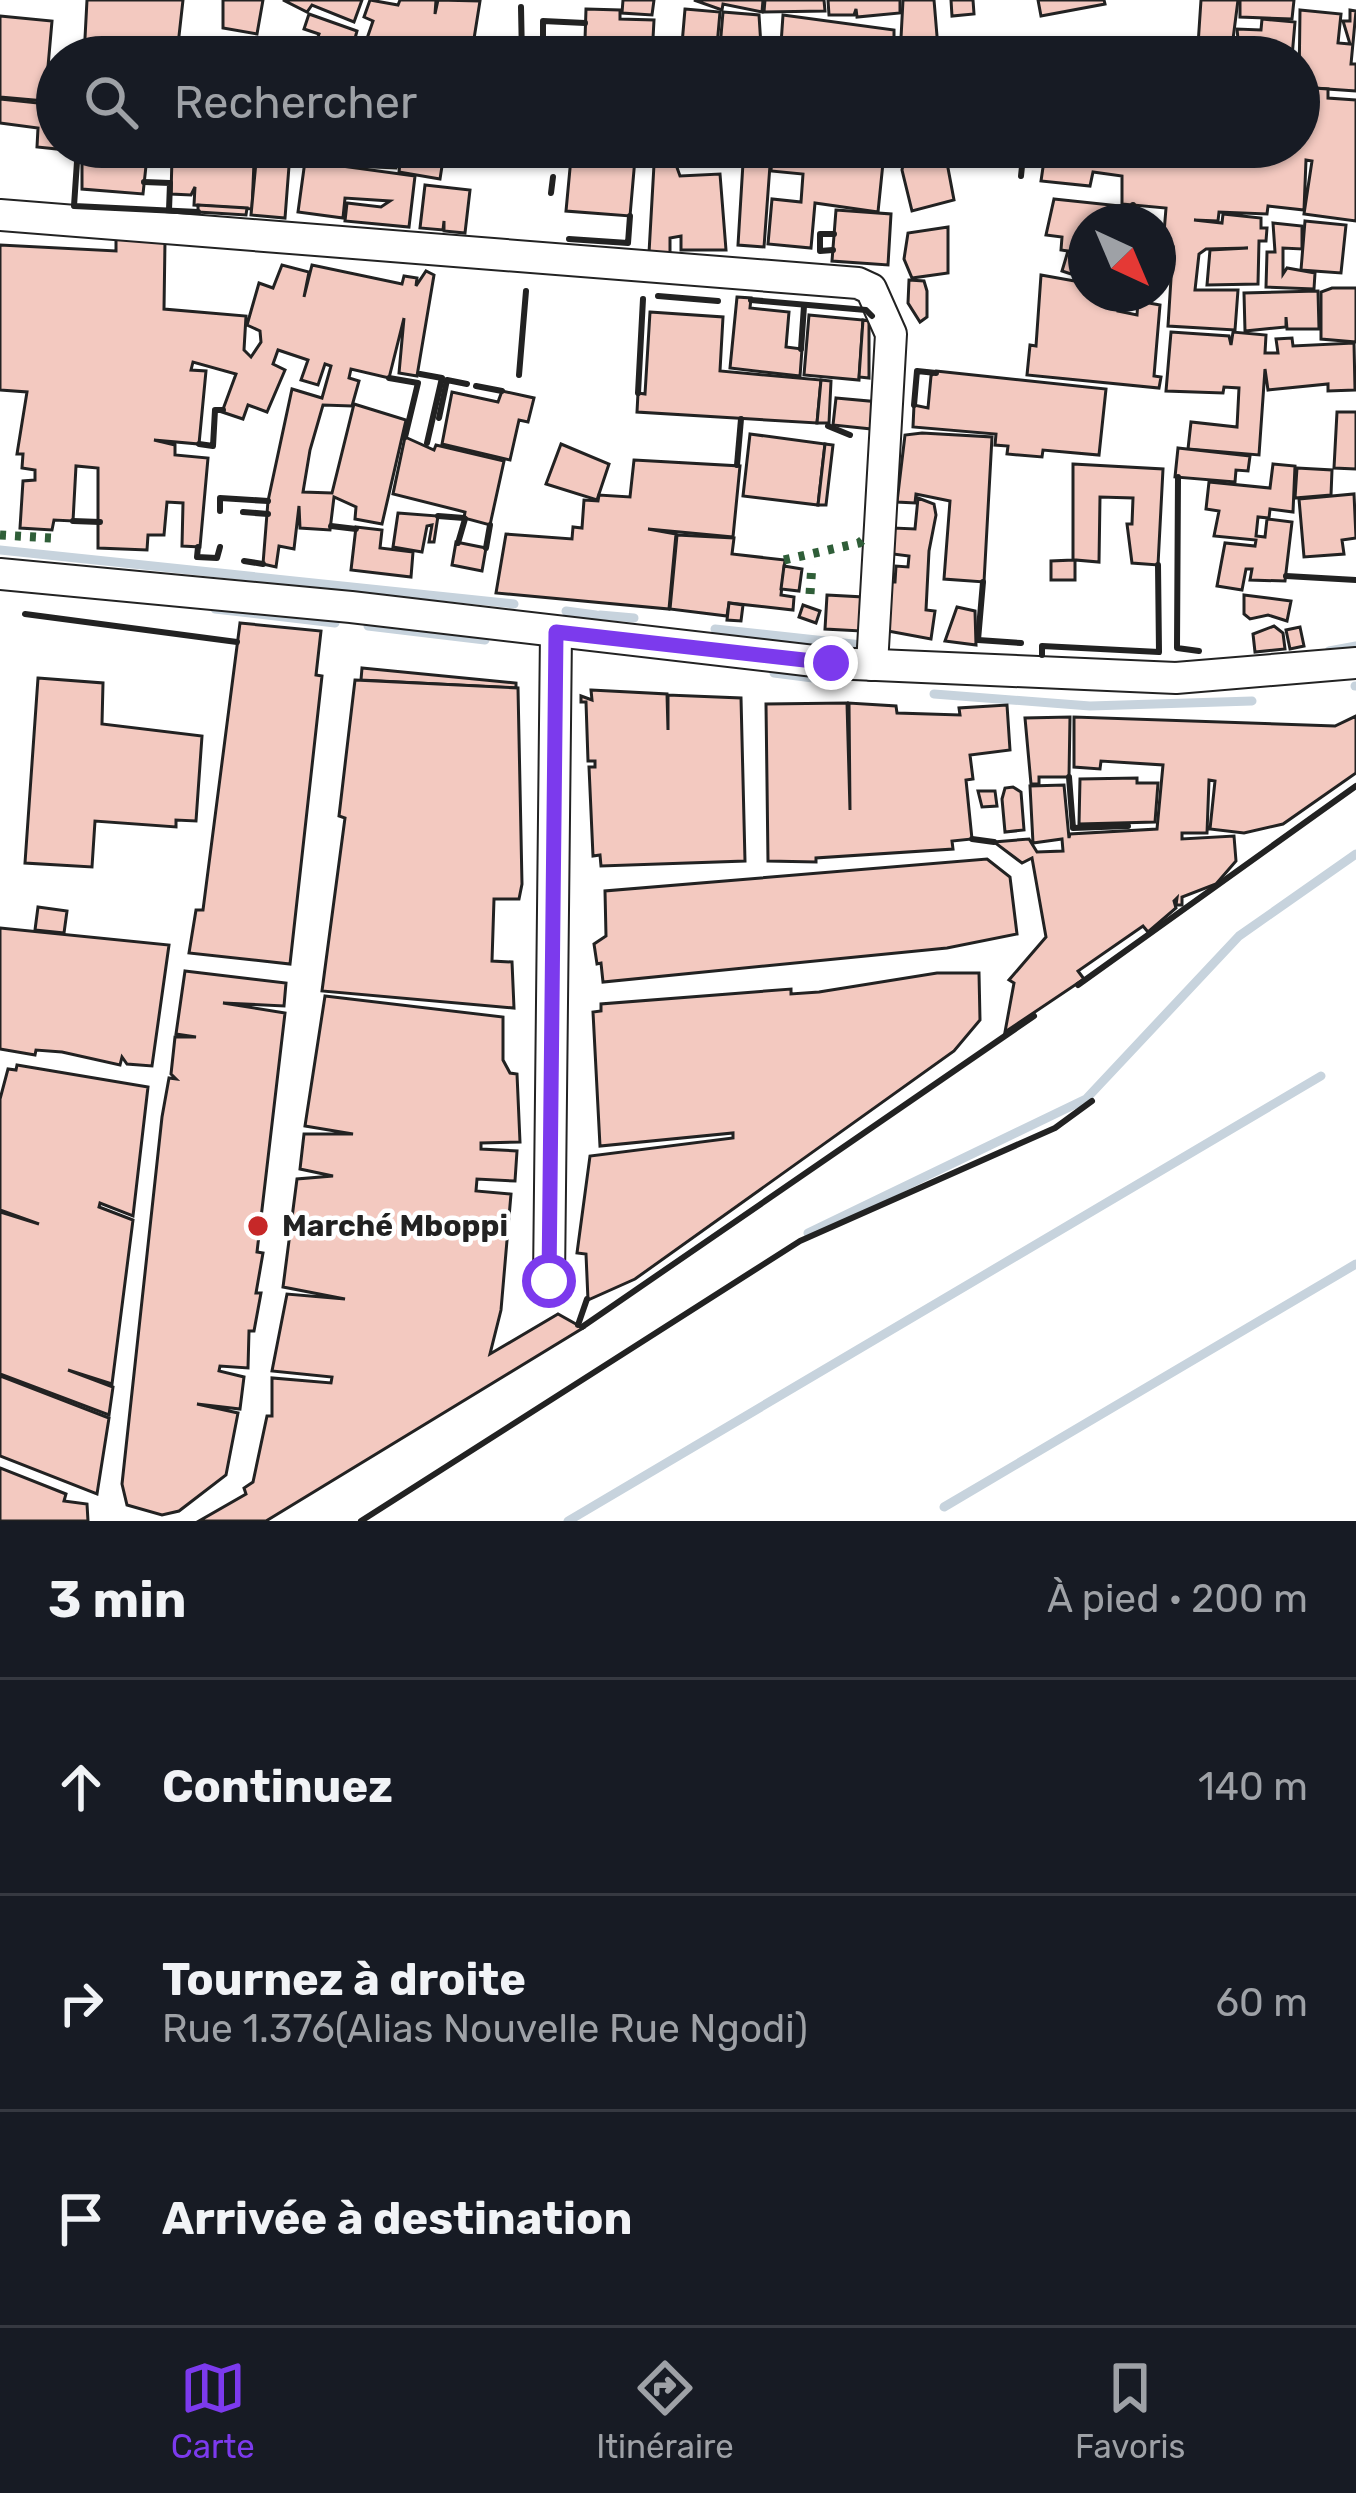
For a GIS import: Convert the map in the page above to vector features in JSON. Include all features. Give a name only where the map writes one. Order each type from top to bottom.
[{"type":"street","points":[[0,215],[858,283],[871,289],[891,334],[872,665]]},
{"type":"street","points":[[0,574],[872,665],[1176,678],[1356,663]]},
{"type":"street","points":[[549,1281],[556,632]]},
{"type":"building","points":[[87,0],[183,0],[179,36],[85,36]]},
{"type":"building","points":[[223,0],[263,0],[257,34],[223,28]]},
{"type":"building","points":[[283,0],[362,0],[354,22],[312,5],[307,12]]},
{"type":"building","points":[[370,0],[398,5],[400,0],[436,0],[435,14],[438,0],[480,1],[474,36],[368,36],[373,21],[364,17]]},
{"type":"building","points":[[623,0],[654,0],[652,15],[622,13]]},
{"type":"building","points":[[694,0],[763,0],[762,12],[723,4],[722,10]]},
{"type":"building","points":[[765,0],[824,0],[825,11],[764,12]]},
{"type":"building","points":[[828,0],[900,0],[900,13],[857,17],[856,9],[854,15],[829,15]]},
{"type":"building","points":[[903,0],[934,0],[937,36],[901,36]]},
{"type":"building","points":[[951,0],[973,0],[974,14],[952,16]]},
{"type":"building","points":[[1038,0],[1104,0],[1105,4],[1041,16]]},
{"type":"building","points":[[1201,0],[1238,0],[1233,36],[1199,36]]},
{"type":"building","points":[[1240,0],[1294,0],[1292,19],[1240,17]]},
{"type":"building","points":[[586,9],[620,10],[620,19],[654,20],[653,36],[585,36]]},
{"type":"building","points":[[685,9],[720,12],[718,36],[683,36]]},
{"type":"building","points":[[1300,10],[1341,14],[1338,43],[1350,44],[1343,21],[1350,21],[1350,10],[1356,11],[1351,64],[1356,64],[1356,91],[1320,88],[1320,36],[1300,36]]},
{"type":"building","points":[[723,12],[759,15],[760,36],[721,36]]},
{"type":"building","points":[[309,14],[357,31],[356,36],[318,36],[304,29]]},
{"type":"building","points":[[783,15],[894,30],[894,36],[782,36]]},
{"type":"building","points":[[0,16],[52,21],[51,36],[36,36],[36,100],[0,97]]},
{"type":"building","points":[[1262,19],[1295,22],[1294,36],[1238,36],[1237,29],[1261,30]]},
{"type":"building","points":[[1320,88],[1328,89],[1328,98],[1356,100],[1356,221],[1304,214],[1311,168],[1320,168]]},
{"type":"building","points":[[0,99],[36,103],[36,128],[0,123]]},
{"type":"building","points":[[82,168],[146,168],[143,194],[82,189]]},
{"type":"building","points":[[172,168],[254,168],[252,209],[194,205],[195,187],[191,195],[171,194]]},
{"type":"building","points":[[255,168],[289,168],[285,218],[251,215]]},
{"type":"building","points":[[304,168],[356,168],[415,176],[409,227],[345,221],[347,203],[381,207],[390,201],[345,198],[343,218],[298,212]]},
{"type":"building","points":[[399,168],[442,168],[440,179],[399,172]]},
{"type":"building","points":[[570,168],[634,168],[630,216],[566,211]]},
{"type":"building","points":[[654,168],[677,168],[680,176],[720,174],[726,250],[681,250],[681,236],[670,238],[670,253],[649,253]]},
{"type":"building","points":[[743,168],[770,168],[764,247],[738,245]]},
{"type":"building","points":[[882,168],[878,212],[815,203],[811,248],[768,244],[772,199],[801,202],[803,174],[771,171]]},
{"type":"building","points":[[948,168],[954,200],[912,211],[902,170]]},
{"type":"building","points":[[1043,168],[1306,168],[1304,210],[1268,206],[1267,214],[1219,212],[1218,221],[1194,220],[1222,223],[1223,214],[1261,218],[1261,228],[1267,228],[1266,241],[1259,241],[1258,284],[1207,285],[1210,250],[1248,248],[1206,249],[1199,254],[1195,290],[1238,290],[1235,330],[1168,326],[1169,312],[1176,312],[1176,204],[1122,204],[1122,176],[1093,172],[1090,186],[1041,181]]},
{"type":"building","points":[[425,185],[470,190],[465,233],[444,231],[444,221],[443,230],[420,228]]},
{"type":"building","points":[[1054,199],[1102,204],[1068,204],[1068,251],[1061,250],[1062,237],[1046,235]]},
{"type":"building","points":[[198,205],[247,208],[246,215],[198,212]]},
{"type":"building","points":[[836,210],[891,214],[888,265],[832,261]]},
{"type":"building","points":[[1305,221],[1346,225],[1341,273],[1301,270]]},
{"type":"building","points":[[1273,223],[1302,226],[1302,249],[1283,248],[1283,274],[1287,268],[1315,273],[1314,289],[1266,287],[1267,252],[1275,252]]},
{"type":"building","points":[[948,227],[948,273],[912,278],[904,259],[908,233]]},
{"type":"building","points":[[116,237],[165,241],[164,309],[246,316],[244,350],[251,357],[261,342],[260,331],[247,325],[259,283],[273,288],[282,265],[309,272],[304,297],[312,265],[402,284],[404,276],[417,278],[416,286],[426,271],[434,275],[417,376],[399,373],[404,318],[389,378],[351,369],[349,378],[359,381],[352,406],[323,405],[310,450],[303,492],[332,493],[354,404],[406,420],[382,524],[355,519],[356,507],[334,497],[330,530],[300,528],[299,506],[294,549],[279,546],[276,567],[263,564],[268,501],[292,389],[322,398],[331,366],[325,364],[318,385],[301,380],[308,360],[278,350],[273,364],[285,370],[267,412],[248,405],[243,419],[222,412],[236,374],[193,362],[191,370],[206,371],[199,444],[154,440],[175,445],[175,455],[208,458],[200,547],[182,546],[183,503],[167,502],[164,535],[148,535],[147,550],[98,548],[98,468],[76,466],[73,521],[54,520],[52,530],[20,528],[23,481],[35,480],[35,470],[22,468],[23,454],[17,454],[27,392],[0,390],[0,245],[116,251]]},
{"type":"building","points":[[1041,275],[1068,280],[1068,312],[1159,312],[1154,376],[1161,377],[1159,388],[1027,375],[1030,345],[1036,346]]},
{"type":"building","points":[[909,280],[924,281],[927,291],[927,317],[920,322],[908,303]]},
{"type":"building","points":[[1356,288],[1356,342],[1321,339],[1321,292]]},
{"type":"building","points":[[1318,291],[1319,329],[1287,329],[1286,317],[1286,327],[1245,331],[1244,293]]},
{"type":"building","points":[[737,297],[751,298],[750,308],[789,312],[786,347],[802,349],[800,376],[730,368]]},
{"type":"building","points":[[650,312],[723,317],[720,371],[821,380],[817,423],[637,412],[638,393],[645,394]]},
{"type":"building","points":[[809,315],[863,320],[859,380],[804,375]]},
{"type":"building","points":[[863,320],[869,321],[869,378],[859,377]]},
{"type":"building","points":[[1171,332],[1229,336],[1231,345],[1233,332],[1266,335],[1265,353],[1278,353],[1276,339],[1292,338],[1293,346],[1354,343],[1355,390],[1328,391],[1328,384],[1268,390],[1265,369],[1259,455],[1188,449],[1191,422],[1237,427],[1239,388],[1224,387],[1223,393],[1166,391]]},
{"type":"building","points":[[936,371],[1106,389],[1099,455],[1043,450],[1042,457],[1007,454],[1008,446],[995,445],[996,434],[913,427],[914,405],[928,408],[931,376]]},
{"type":"building","points":[[821,380],[831,381],[829,423],[817,423]]},
{"type":"building","points":[[502,391],[534,398],[528,422],[519,420],[510,460],[442,444],[452,392],[498,402]]},
{"type":"building","points":[[836,398],[879,402],[881,430],[833,425]]},
{"type":"building","points":[[1337,412],[1356,412],[1356,469],[1334,468]]},
{"type":"building","points":[[750,434],[825,444],[818,505],[743,496]]},
{"type":"building","points":[[905,435],[992,437],[984,582],[944,579],[950,501],[916,494],[915,503],[897,502]]},
{"type":"building","points":[[405,437],[434,450],[436,445],[504,461],[490,525],[464,518],[465,512],[393,494]]},
{"type":"building","points":[[561,444],[609,464],[597,500],[546,484]]},
{"type":"building","points":[[825,444],[833,445],[826,505],[818,505]]},
{"type":"building","points":[[1178,448],[1250,456],[1248,471],[1236,470],[1235,482],[1175,477]]},
{"type":"building","points":[[634,460],[740,466],[733,537],[648,529],[676,534],[669,609],[496,593],[506,534],[572,539],[573,527],[582,528],[584,500],[598,501],[599,495],[630,497]]},
{"type":"building","points":[[1073,464],[1163,469],[1158,565],[1132,563],[1127,524],[1132,524],[1133,498],[1100,497],[1099,562],[1075,560],[1075,580],[1051,580],[1051,561],[1073,560]]},
{"type":"building","points":[[1273,464],[1295,466],[1293,512],[1270,509],[1269,518],[1258,517],[1256,536],[1265,537],[1267,519],[1292,522],[1285,581],[1250,580],[1252,569],[1246,569],[1242,590],[1217,586],[1225,543],[1255,546],[1256,540],[1214,536],[1219,511],[1206,509],[1209,482],[1270,488]]},
{"type":"building","points":[[1297,468],[1332,470],[1331,495],[1295,498]]},
{"type":"building","points":[[1354,494],[1356,538],[1342,540],[1344,554],[1304,557],[1299,499]]},
{"type":"building","points":[[918,498],[934,504],[936,515],[926,610],[935,611],[931,639],[888,631],[890,582],[895,582],[896,566],[908,567],[909,556],[893,554],[894,528],[915,529]]},
{"type":"building","points":[[398,513],[438,516],[434,542],[429,542],[432,525],[427,526],[422,552],[393,547]]},
{"type":"building","points":[[356,527],[382,530],[380,548],[413,552],[411,577],[351,570]]},
{"type":"building","points":[[677,535],[734,538],[732,554],[785,560],[781,595],[794,597],[793,610],[729,603],[727,616],[670,609]]},
{"type":"building","points":[[456,542],[486,548],[482,571],[452,565]]},
{"type":"building","points":[[784,566],[802,569],[799,591],[781,589]]},
{"type":"building","points":[[827,595],[863,597],[861,631],[825,629]]},
{"type":"building","points":[[1244,595],[1291,601],[1287,621],[1268,615],[1250,619],[1244,614]]},
{"type":"building","points":[[729,603],[743,605],[741,621],[727,620]]},
{"type":"building","points":[[803,605],[820,611],[816,623],[799,617]]},
{"type":"building","points":[[957,607],[975,611],[976,645],[945,641]]},
{"type":"building","points":[[240,623],[321,631],[316,675],[322,676],[290,964],[189,953],[196,910],[203,910]]},
{"type":"building","points":[[1274,626],[1283,633],[1285,649],[1255,652],[1253,634]]},
{"type":"building","points":[[1300,627],[1304,646],[1290,649],[1286,630]]},
{"type":"building","points":[[362,668],[516,683],[516,688],[361,680]]},
{"type":"building","points":[[38,678],[103,683],[102,724],[202,736],[196,821],[176,820],[176,827],[95,821],[92,867],[25,863]]},
{"type":"building","points":[[355,680],[518,688],[522,884],[519,899],[494,899],[492,961],[512,962],[514,1008],[322,991],[345,818],[339,816]]},
{"type":"building","points":[[591,690],[667,694],[668,730],[668,695],[741,698],[745,861],[601,866],[600,855],[593,856],[589,767],[595,767],[595,761],[588,761],[586,702],[581,702],[581,696],[592,700]]},
{"type":"building","points":[[847,703],[850,810],[849,703],[896,706],[897,713],[960,715],[959,708],[1007,705],[1010,750],[970,755],[973,779],[966,780],[972,839],[952,841],[953,849],[816,858],[816,862],[768,861],[766,704]]},
{"type":"building","points":[[1356,716],[1356,773],[1283,824],[1244,833],[1210,829],[1215,781],[1209,780],[1207,833],[1182,833],[1182,839],[1234,836],[1236,861],[1216,884],[1182,897],[1182,905],[1176,905],[1177,898],[1174,901],[1176,908],[1148,932],[1143,926],[1078,971],[1084,979],[1005,1032],[1014,983],[1009,980],[1046,937],[1032,858],[1022,863],[994,842],[1029,839],[1037,852],[1063,851],[1062,839],[1033,843],[1030,786],[1064,785],[1069,838],[1070,834],[1157,829],[1163,765],[1101,761],[1100,769],[1074,767],[1074,717],[1335,726]]},
{"type":"building","points":[[1070,717],[1069,777],[1039,777],[1039,784],[1031,784],[1025,718]]},
{"type":"building","points":[[1137,778],[1137,783],[1158,783],[1155,822],[1079,824],[1080,779]]},
{"type":"building","points":[[1005,788],[1021,792],[1024,830],[1005,832],[1002,799]]},
{"type":"building","points":[[978,791],[995,791],[997,806],[982,807]]},
{"type":"building","points":[[987,859],[1010,877],[1017,934],[947,948],[603,982],[601,963],[597,964],[594,944],[606,936],[605,891]]},
{"type":"building","points":[[38,907],[67,911],[64,933],[35,930]]},
{"type":"building","points":[[0,928],[169,945],[152,1066],[127,1064],[122,1057],[120,1065],[62,1052],[36,1050],[35,1055],[0,1049]]},
{"type":"building","points":[[185,971],[286,983],[284,1006],[223,1003],[285,1013],[257,1252],[263,1253],[256,1293],[261,1293],[254,1331],[249,1331],[248,1368],[220,1366],[219,1371],[244,1377],[240,1409],[197,1404],[238,1413],[226,1475],[179,1511],[162,1515],[127,1505],[122,1484],[162,1117],[169,1078],[176,1079],[171,1074],[175,1037],[196,1037],[176,1034]]},
{"type":"building","points":[[937,973],[979,973],[980,1020],[954,1051],[635,1279],[588,1300],[586,1254],[577,1253],[590,1156],[733,1138],[733,1133],[600,1146],[593,1012],[601,1011],[601,1004],[791,989],[791,994],[819,992]]},
{"type":"building","points":[[325,996],[503,1017],[503,1060],[510,1073],[517,1074],[520,1142],[481,1143],[481,1149],[517,1151],[515,1181],[477,1179],[476,1191],[511,1194],[501,1310],[490,1354],[558,1314],[583,1328],[266,1521],[199,1521],[246,1494],[244,1488],[253,1482],[267,1416],[272,1416],[272,1378],[331,1383],[332,1377],[272,1371],[287,1294],[345,1299],[283,1287],[297,1179],[333,1176],[300,1169],[304,1134],[353,1134],[305,1126]]},
{"type":"building","points":[[17,1065],[148,1087],[133,1216],[100,1203],[99,1207],[133,1220],[112,1384],[68,1370],[113,1387],[109,1415],[0,1374],[0,1212],[39,1224],[0,1210],[0,1099],[8,1069],[16,1070]]},
{"type":"building","points":[[0,1376],[109,1418],[97,1494],[0,1456]]},
{"type":"building","points":[[0,1468],[66,1494],[64,1501],[87,1504],[88,1521],[0,1521]]},
{"type":"waterway","points":[[0,550],[514,604]]},
{"type":"waterway","points":[[215,609],[335,623]]},
{"type":"waterway","points":[[566,611],[596,615]]},
{"type":"waterway","points":[[600,615],[634,618]]},
{"type":"waterway","points":[[368,626],[485,640]]},
{"type":"waterway","points":[[715,629],[862,645]]},
{"type":"waterway","points":[[1329,651],[1356,646]]},
{"type":"waterway","points":[[774,673],[813,678]]},
{"type":"waterway","points":[[934,694],[1090,706],[1252,701]]},
{"type":"waterway","points":[[808,1233],[1086,1099],[1239,936],[1356,854]]},
{"type":"waterway","points":[[568,1521],[1321,1076]]},
{"type":"waterway","points":[[944,1507],[1356,1264]]},
{"type":"hedge","points":[[0,535],[51,538],[52,530]]},
{"type":"hedge","points":[[784,560],[859,543],[867,536]]},
{"type":"hedge","points":[[810,594],[812,564]]},
{"type":"wall","points":[[521,7],[522,36]]},
{"type":"wall","points":[[543,36],[543,21],[585,23]]},
{"type":"wall","points":[[77,168],[74,206],[198,212]]},
{"type":"wall","points":[[1021,176],[1022,168]]},
{"type":"wall","points":[[551,193],[553,177]]},
{"type":"wall","points":[[144,182],[170,183],[169,210]]},
{"type":"wall","points":[[569,239],[628,243],[630,216]]},
{"type":"wall","points":[[833,250],[820,251],[820,234],[834,234]]},
{"type":"wall","points":[[519,375],[526,291]]},
{"type":"wall","points":[[658,296],[718,301]]},
{"type":"wall","points":[[638,393],[643,299]]},
{"type":"wall","points":[[751,300],[866,310],[872,316]]},
{"type":"wall","points":[[801,349],[804,306]]},
{"type":"wall","points":[[914,405],[917,371],[936,373]]},
{"type":"wall","points":[[420,374],[442,378],[427,443]]},
{"type":"wall","points":[[389,378],[418,383],[405,437]]},
{"type":"wall","points":[[439,418],[447,380],[467,384]]},
{"type":"wall","points":[[476,386],[502,391]]},
{"type":"wall","points":[[199,444],[213,446],[215,410],[223,410]]},
{"type":"wall","points":[[737,465],[741,419]]},
{"type":"wall","points":[[828,426],[850,435]]},
{"type":"wall","points":[[1178,477],[1177,648],[1199,651]]},
{"type":"wall","points":[[220,511],[220,498],[268,501]]},
{"type":"wall","points":[[243,512],[268,514]]},
{"type":"wall","points":[[438,516],[464,518]]},
{"type":"wall","points":[[458,543],[465,519]]},
{"type":"wall","points":[[73,521],[100,522]]},
{"type":"wall","points":[[486,548],[490,525]]},
{"type":"wall","points":[[331,526],[356,529]]},
{"type":"wall","points":[[198,547],[197,557],[217,558],[220,547]]},
{"type":"wall","points":[[244,561],[263,564]]},
{"type":"wall","points":[[1042,655],[1042,646],[1159,652],[1158,565]]},
{"type":"wall","points":[[1286,576],[1356,580]]},
{"type":"wall","points":[[983,582],[978,640],[1021,643]]},
{"type":"wall","points":[[25,614],[237,642]]},
{"type":"wall","points":[[1069,777],[1073,828],[1128,826]]},
{"type":"wall","points":[[1078,985],[1356,786]]},
{"type":"wall","points":[[972,839],[994,842]]},
{"type":"wall","points":[[582,1327],[1034,1016]]},
{"type":"wall","points":[[361,1521],[800,1241],[1055,1128],[1092,1101]]},
{"type":"wall","points":[[578,1325],[587,1299]]},
{"type":"place","name":"Marché Mboppi","points":[[258,1226]]},
{"type":"route","points":[[549,1281],[556,632],[831,663]]}]
